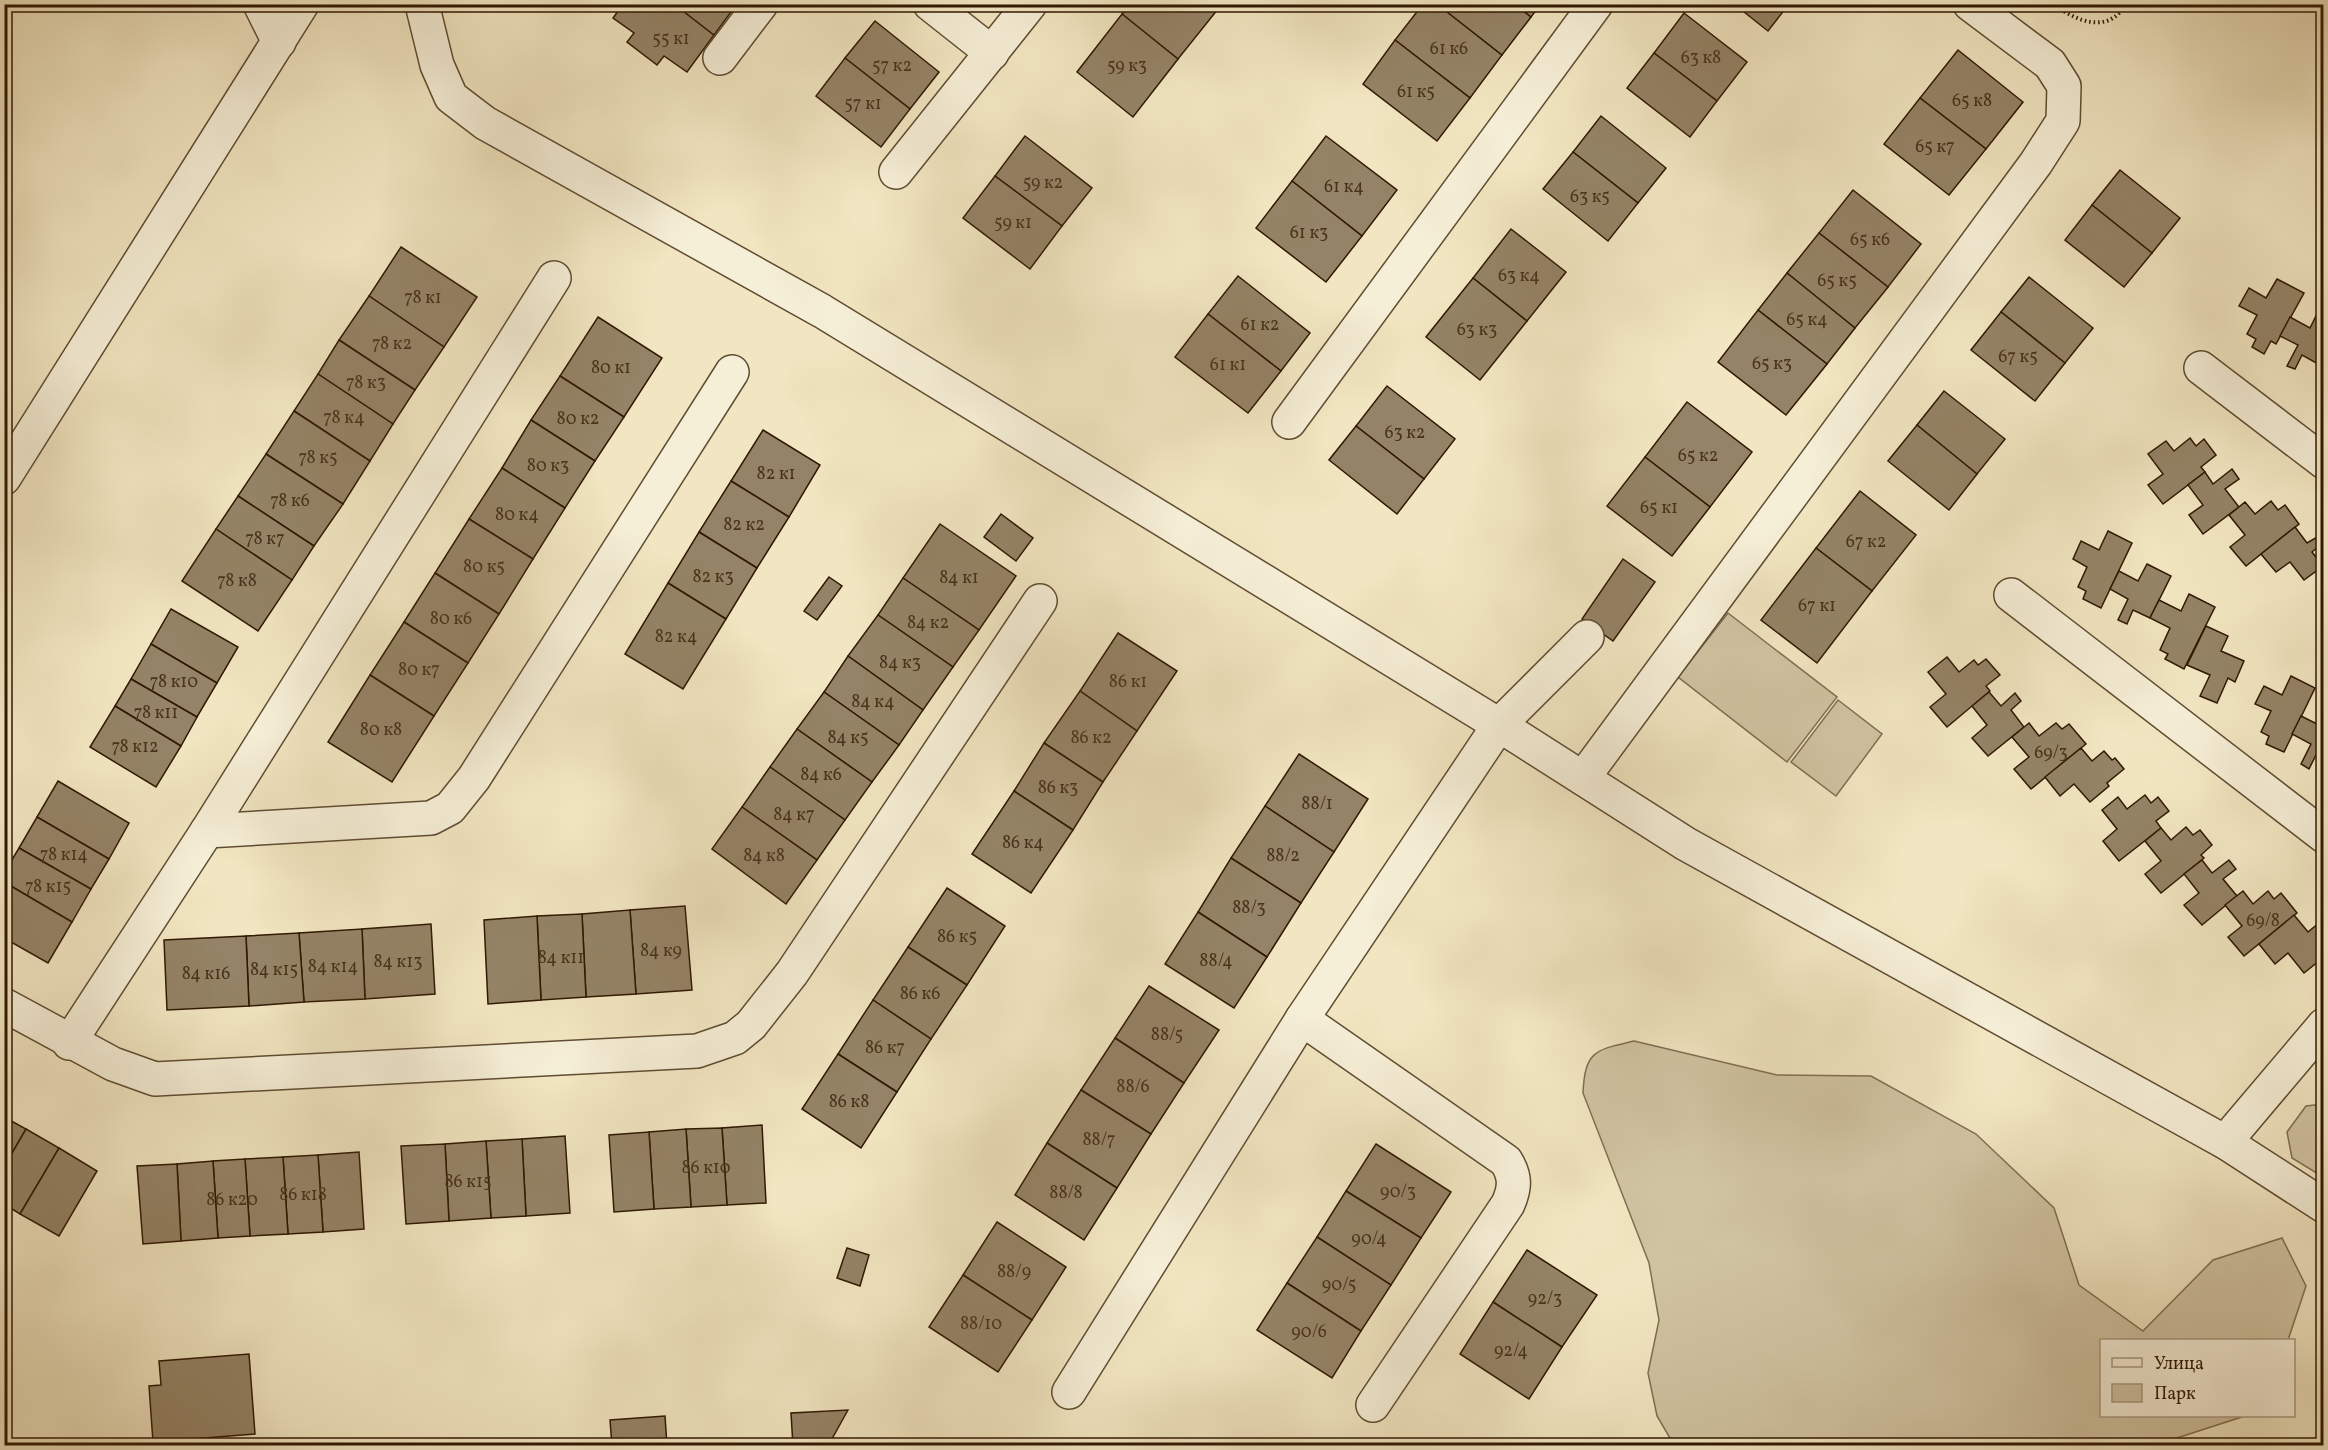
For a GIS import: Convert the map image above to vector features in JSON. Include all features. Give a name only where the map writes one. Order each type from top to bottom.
[{"type":"street","points":[[260,4],[279,42]]},
{"type":"street","points":[[4,478],[303,4]]},
{"type":"street","points":[[422,4],[437,65],[451,97],[485,123],[822,311],[1499,725],[1686,844],[2225,1142],[2324,1206]]},
{"type":"street","points":[[720,58],[761,4]]},
{"type":"street","points":[[930,4],[992,53]]},
{"type":"street","points":[[896,172],[1030,4]]},
{"type":"street","points":[[1289,422],[1596,4]]},
{"type":"street","points":[[1583,778],[2036,163],[2063,121],[2064,86],[2050,64],[1970,4]]},
{"type":"street","points":[[69,1042],[207,831],[554,278]]},
{"type":"street","points":[[2201,368],[2324,462]]},
{"type":"street","points":[[207,831],[431,818],[450,808],[474,778],[732,372]]},
{"type":"street","points":[[2011,595],[2324,836]]},
{"type":"street","points":[[4,1005],[113,1064],[155,1079],[697,1051],[735,1038],[751,1025],[792,973],[1040,601]]},
{"type":"street","points":[[1069,1392],[1302,1019],[1499,725],[1587,637]]},
{"type":"street","points":[[1302,1019],[1506,1161],[1513,1172],[1515,1189],[1508,1204],[1373,1405]]},
{"type":"street","points":[[2225,1142],[2312,1059],[2324,1025]]},
{"type":"path","points":[[2053,4],[2088,23],[2104,24],[2126,4]]},
{"type":"green space","points":[[1728,613],[1837,697],[1787,762],[1678,677]]},
{"type":"green space","points":[[1838,700],[1882,734],[1836,796],[1791,762]]},
{"type":"green space","points":[[1634,1041],[1777,1075],[1871,1076],[1976,1134],[2054,1208],[2079,1285],[2143,1331],[2213,1260],[2282,1238],[2306,1286],[2288,1339],[2100,1339],[2100,1417],[2242,1417],[2177,1438],[2008,1446],[1674,1445],[1657,1416],[1648,1373],[1659,1320],[1649,1263],[1583,1093],[1586,1068],[1590,1060],[1595,1054],[1610,1047]]},
{"type":"green space","points":[[2323,1104],[2321,1136],[2323,1138],[2323,1177],[2292,1158],[2287,1132],[2306,1106]]},
{"type":"building","points":[[623,4],[674,4],[714,35],[687,72],[664,56],[657,65],[627,42],[634,33],[613,18]]},
{"type":"building","points":[[674,4],[737,4],[714,35]]},
{"type":"building","points":[[1130,4],[1222,4],[1178,59],[1122,14]]},
{"type":"building","points":[[1423,4],[1437,4],[1502,55],[1470,98],[1395,40]]},
{"type":"building","points":[[1437,4],[1515,4],[1531,17],[1502,55]]},
{"type":"building","points":[[1515,4],[1541,4],[1531,17]]},
{"type":"building","points":[[1734,4],[1789,4],[1768,31]]},
{"type":"building","points":[[1684,13],[1747,62],[1717,101],[1654,53]]},
{"type":"building","points":[[1122,14],[1178,59],[1133,117],[1077,72]]},
{"type":"building","points":[[875,21],[939,72],[910,109],[845,58]]},
{"type":"building","points":[[1395,40],[1470,98],[1437,141],[1363,84]]},
{"type":"building","points":[[1958,50],[2023,102],[1986,149],[1920,98]]},
{"type":"building","points":[[1654,53],[1717,101],[1690,137],[1627,88]]},
{"type":"building","points":[[845,58],[910,109],[881,147],[816,96]]},
{"type":"building","points":[[1920,98],[1986,149],[1949,195],[1884,144]]},
{"type":"building","points":[[1601,116],[1666,168],[1638,203],[1573,152]]},
{"type":"building","points":[[1025,136],[1092,188],[1062,226],[995,176]]},
{"type":"building","points":[[1326,136],[1397,190],[1362,236],[1292,181]]},
{"type":"building","points":[[1573,152],[1638,203],[1608,241],[1543,189]]},
{"type":"building","points":[[2120,170],[2180,218],[2152,253],[2092,205]]},
{"type":"building","points":[[995,176],[1062,226],[1030,269],[963,218]]},
{"type":"building","points":[[1292,181],[1362,236],[1326,282],[1256,228]]},
{"type":"building","points":[[1853,190],[1921,244],[1888,287],[1819,233]]},
{"type":"building","points":[[2092,205],[2152,253],[2124,287],[2065,240]]},
{"type":"building","points":[[1511,229],[1566,272],[1527,321],[1473,278]]},
{"type":"building","points":[[1819,233],[1888,287],[1855,328],[1787,273]]},
{"type":"building","points":[[401,247],[477,297],[444,347],[369,296]]},
{"type":"building","points":[[1787,273],[1855,328],[1827,364],[1758,310]]},
{"type":"building","points":[[1238,276],[1310,333],[1281,371],[1208,314]]},
{"type":"building","points":[[2029,277],[2093,328],[2065,363],[2001,312]]},
{"type":"building","points":[[1473,278],[1527,321],[1480,380],[1426,337]]},
{"type":"building","points":[[2277,279],[2304,293],[2276,344],[2271,341],[2264,354],[2252,347],[2256,339],[2247,334],[2257,315],[2239,306],[2249,288],[2266,298]]},
{"type":"building","points":[[369,296],[444,347],[415,390],[339,340]]},
{"type":"building","points":[[1758,310],[1827,364],[1786,415],[1718,362]]},
{"type":"building","points":[[2001,312],[2065,363],[2035,401],[1971,350]]},
{"type":"building","points":[[2318,312],[2324,314],[2324,358],[2320,365],[2302,355],[2295,369],[2287,366],[2298,345],[2280,336],[2290,317],[2310,328]]},
{"type":"building","points":[[1208,314],[1281,371],[1248,413],[1175,357]]},
{"type":"building","points":[[598,317],[662,358],[624,417],[560,376]]},
{"type":"building","points":[[339,340],[415,390],[393,424],[318,374]]},
{"type":"building","points":[[318,374],[393,424],[370,461],[294,411]]},
{"type":"building","points":[[560,376],[624,417],[595,461],[531,420]]},
{"type":"building","points":[[1387,386],[1455,439],[1424,479],[1356,426]]},
{"type":"building","points":[[1944,391],[2005,439],[1977,474],[1917,425]]},
{"type":"building","points":[[1687,402],[1752,452],[1710,507],[1645,457]]},
{"type":"building","points":[[294,411],[370,461],[343,504],[266,454]]},
{"type":"building","points":[[531,420],[595,461],[565,508],[502,468]]},
{"type":"building","points":[[1917,425],[1977,474],[1949,510],[1888,461]]},
{"type":"building","points":[[1356,426],[1424,479],[1397,514],[1329,460]]},
{"type":"building","points":[[763,430],[820,465],[789,517],[731,481]]},
{"type":"building","points":[[2190,438],[2196,446],[2204,439],[2216,455],[2201,467],[2205,472],[2163,504],[2148,485],[2163,474],[2148,454],[2166,441],[2174,451]]},
{"type":"building","points":[[266,454],[343,504],[314,546],[238,496]]},
{"type":"building","points":[[1645,457],[1710,507],[1672,556],[1607,506]]},
{"type":"building","points":[[502,468],[565,508],[533,559],[469,519]]},
{"type":"building","points":[[2232,469],[2239,479],[2225,489],[2239,507],[2203,534],[2189,515],[2203,505],[2188,485],[2205,472],[2213,484]]},
{"type":"building","points":[[731,481],[789,517],[757,568],[699,532]]},
{"type":"building","points":[[1860,491],[1916,535],[1872,591],[1816,548]]},
{"type":"building","points":[[238,496],[314,546],[292,580],[216,529]]},
{"type":"building","points":[[2271,501],[2278,510],[2285,505],[2299,524],[2246,566],[2230,547],[2245,535],[2229,515],[2245,502],[2255,514]]},
{"type":"building","points":[[1001,514],[1033,538],[1016,561],[984,537]]},
{"type":"building","points":[[469,519],[533,559],[499,614],[435,573]]},
{"type":"building","points":[[940,524],[1016,576],[979,630],[903,578]]},
{"type":"building","points":[[2295,527],[2307,543],[2324,533],[2324,542],[2312,552],[2323,566],[2304,580],[2290,562],[2276,572],[2261,554]]},
{"type":"building","points":[[216,529],[292,580],[258,631],[182,581]]},
{"type":"building","points":[[2108,531],[2132,543],[2101,608],[2083,599],[2086,591],[2078,587],[2087,567],[2073,559],[2081,541],[2099,550]]},
{"type":"building","points":[[699,532],[757,568],[726,619],[668,583]]},
{"type":"building","points":[[1816,548],[1872,591],[1817,663],[1761,620]]},
{"type":"building","points":[[1623,559],[1655,582],[1613,641],[1582,619]]},
{"type":"building","points":[[2147,564],[2171,576],[2150,618],[2133,610],[2127,624],[2118,620],[2128,599],[2110,589],[2119,571],[2138,581]]},
{"type":"building","points":[[435,573],[499,614],[468,663],[404,622]]},
{"type":"building","points":[[829,577],[842,586],[817,620],[804,611]]},
{"type":"building","points":[[903,578],[979,630],[953,667],[878,615]]},
{"type":"building","points":[[668,583],[726,619],[683,689],[625,654]]},
{"type":"building","points":[[2189,594],[2215,607],[2184,669],[2165,659],[2168,654],[2160,650],[2170,628],[2150,618],[2159,600],[2181,611]]},
{"type":"building","points":[[171,609],[238,647],[217,683],[151,644]]},
{"type":"building","points":[[878,615],[953,667],[923,710],[848,656]]},
{"type":"building","points":[[404,622],[468,663],[434,716],[370,675]]},
{"type":"building","points":[[2206,626],[2228,636],[2221,651],[2244,661],[2235,682],[2228,678],[2217,703],[2200,696],[2210,675],[2187,665]]},
{"type":"building","points":[[1118,633],[1177,671],[1137,731],[1080,691]]},
{"type":"building","points":[[151,644],[217,683],[197,717],[131,679]]},
{"type":"building","points":[[848,656],[923,710],[899,745],[824,692]]},
{"type":"building","points":[[1947,657],[1959,672],[1974,660],[1978,665],[1986,659],[2000,675],[1986,686],[1990,691],[1947,727],[1930,707],[1946,694],[1928,672]]},
{"type":"building","points":[[370,675],[434,716],[392,782],[328,742]]},
{"type":"building","points":[[2291,676],[2315,688],[2284,752],[2266,744],[2269,736],[2261,732],[2271,711],[2255,704],[2264,686],[2282,695]]},
{"type":"building","points":[[131,679],[197,717],[181,746],[115,706]]},
{"type":"building","points":[[1080,691],[1137,731],[1103,782],[1044,743]]},
{"type":"building","points":[[824,692],[899,745],[872,782],[797,729]]},
{"type":"building","points":[[1989,692],[2001,706],[2015,693],[2021,701],[2011,710],[2024,727],[1988,756],[1972,738],[1987,725],[1972,706]]},
{"type":"building","points":[[115,706],[181,746],[156,787],[90,747]]},
{"type":"building","points":[[2301,716],[2321,726],[2324,720],[2324,758],[2316,755],[2309,769],[2301,764],[2311,744],[2292,734]]},
{"type":"building","points":[[2029,723],[2039,736],[2056,723],[2062,729],[2069,724],[2086,744],[2031,789],[2014,769],[2029,757],[2012,737]]},
{"type":"building","points":[[797,729],[872,782],[845,820],[770,767]]},
{"type":"building","points":[[1044,743],[1103,782],[1073,830],[1014,791]]},
{"type":"building","points":[[2081,748],[2092,761],[2104,751],[2112,760],[2115,758],[2124,769],[2090,802],[2074,784],[2060,796],[2045,777]]},
{"type":"building","points":[[1299,754],[1368,799],[1334,852],[1265,806]]},
{"type":"building","points":[[770,767],[845,820],[817,860],[742,807]]},
{"type":"building","points":[[58,781],[129,823],[109,859],[37,817]]},
{"type":"building","points":[[1014,791],[1073,830],[1031,893],[972,854]]},
{"type":"building","points":[[2145,795],[2151,803],[2158,797],[2169,811],[2156,821],[2161,828],[2119,861],[2103,841],[2117,829],[2102,810],[2118,797],[2127,809]]},
{"type":"building","points":[[1265,806],[1334,852],[1301,903],[1231,858]]},
{"type":"building","points":[[742,807],[817,860],[786,904],[712,849]]},
{"type":"building","points":[[37,817],[109,859],[91,889],[19,848]]},
{"type":"building","points":[[2186,827],[2193,835],[2200,830],[2212,845],[2201,855],[2204,858],[2161,893],[2145,874],[2161,861],[2145,841],[2161,828],[2171,840]]},
{"type":"building","points":[[19,848],[91,889],[72,922],[4,882],[4,873]]},
{"type":"building","points":[[1231,858],[1301,903],[1267,957],[1198,912]]},
{"type":"building","points":[[2202,860],[2212,873],[2229,860],[2236,869],[2223,879],[2237,896],[2202,925],[2184,905],[2199,893],[2184,874]]},
{"type":"building","points":[[4,882],[72,922],[48,963],[4,938]]},
{"type":"building","points":[[947,888],[1005,926],[967,985],[908,947]]},
{"type":"building","points":[[2243,891],[2253,904],[2268,891],[2274,899],[2281,893],[2297,913],[2244,956],[2228,937],[2242,926],[2225,905]]},
{"type":"building","points":[[685,906],[692,990],[636,994],[630,910]]},
{"type":"building","points":[[630,910],[636,994],[586,997],[582,914]]},
{"type":"building","points":[[1198,912],[1267,957],[1234,1008],[1165,964]]},
{"type":"building","points":[[582,914],[586,997],[541,1000],[537,916]]},
{"type":"building","points":[[2294,915],[2308,932],[2320,922],[2324,927],[2324,957],[2304,973],[2288,953],[2275,964],[2259,944]]},
{"type":"building","points":[[537,916],[541,1000],[488,1004],[484,920]]},
{"type":"building","points":[[431,924],[435,994],[365,999],[362,929]]},
{"type":"building","points":[[362,929],[365,999],[304,1002],[299,933]]},
{"type":"building","points":[[299,933],[304,1002],[249,1006],[246,936]]},
{"type":"building","points":[[246,936],[249,1006],[167,1010],[164,940]]},
{"type":"building","points":[[908,947],[967,985],[931,1039],[873,1000]]},
{"type":"building","points":[[1149,986],[1219,1030],[1184,1083],[1115,1038]]},
{"type":"building","points":[[873,1000],[931,1039],[897,1092],[838,1054]]},
{"type":"building","points":[[1115,1038],[1184,1083],[1151,1134],[1081,1090]]},
{"type":"building","points":[[838,1054],[897,1092],[861,1148],[802,1109]]},
{"type":"building","points":[[1081,1090],[1151,1134],[1117,1188],[1047,1143]]},
{"type":"building","points":[[4,1117],[26,1129],[4,1167]]},
{"type":"building","points":[[762,1125],[766,1203],[727,1205],[722,1128]]},
{"type":"building","points":[[722,1128],[727,1205],[691,1207],[686,1129]]},
{"type":"building","points":[[26,1129],[59,1148],[20,1214],[4,1204],[4,1167]]},
{"type":"building","points":[[686,1129],[691,1207],[654,1209],[649,1132]]},
{"type":"building","points":[[649,1132],[654,1209],[614,1212],[609,1135]]},
{"type":"building","points":[[565,1136],[570,1213],[526,1216],[522,1139]]},
{"type":"building","points":[[522,1139],[526,1216],[491,1218],[486,1141]]},
{"type":"building","points":[[486,1141],[491,1218],[449,1221],[445,1144]]},
{"type":"building","points":[[1047,1143],[1117,1188],[1084,1240],[1015,1195]]},
{"type":"building","points":[[445,1144],[449,1221],[406,1224],[401,1146]]},
{"type":"building","points":[[1376,1144],[1451,1192],[1421,1238],[1346,1191]]},
{"type":"building","points":[[59,1148],[97,1171],[59,1236],[20,1214]]},
{"type":"building","points":[[359,1152],[364,1229],[323,1232],[318,1155]]},
{"type":"building","points":[[318,1155],[323,1232],[288,1234],[283,1157]]},
{"type":"building","points":[[283,1157],[288,1234],[250,1236],[245,1159]]},
{"type":"building","points":[[245,1159],[250,1236],[218,1238],[213,1161]]},
{"type":"building","points":[[213,1161],[218,1238],[181,1241],[177,1164]]},
{"type":"building","points":[[177,1164],[181,1241],[143,1244],[137,1166]]},
{"type":"building","points":[[1346,1191],[1421,1238],[1391,1285],[1317,1237]]},
{"type":"building","points":[[997,1222],[1066,1267],[1032,1320],[963,1275]]},
{"type":"building","points":[[1317,1237],[1391,1285],[1361,1331],[1287,1283]]},
{"type":"building","points":[[847,1248],[869,1255],[860,1286],[837,1278]]},
{"type":"building","points":[[1527,1250],[1597,1295],[1562,1347],[1493,1302]]},
{"type":"building","points":[[963,1275],[1032,1320],[998,1372],[929,1327]]},
{"type":"building","points":[[1287,1283],[1361,1331],[1332,1378],[1257,1330]]},
{"type":"building","points":[[1493,1302],[1562,1347],[1529,1399],[1460,1354]]},
{"type":"building","points":[[249,1354],[255,1434],[153,1442],[149,1386],[161,1385],[159,1361]]},
{"type":"building","points":[[848,1410],[828,1446],[793,1446],[791,1413]]},
{"type":"building","points":[[665,1416],[667,1446],[612,1446],[610,1420]]}]
